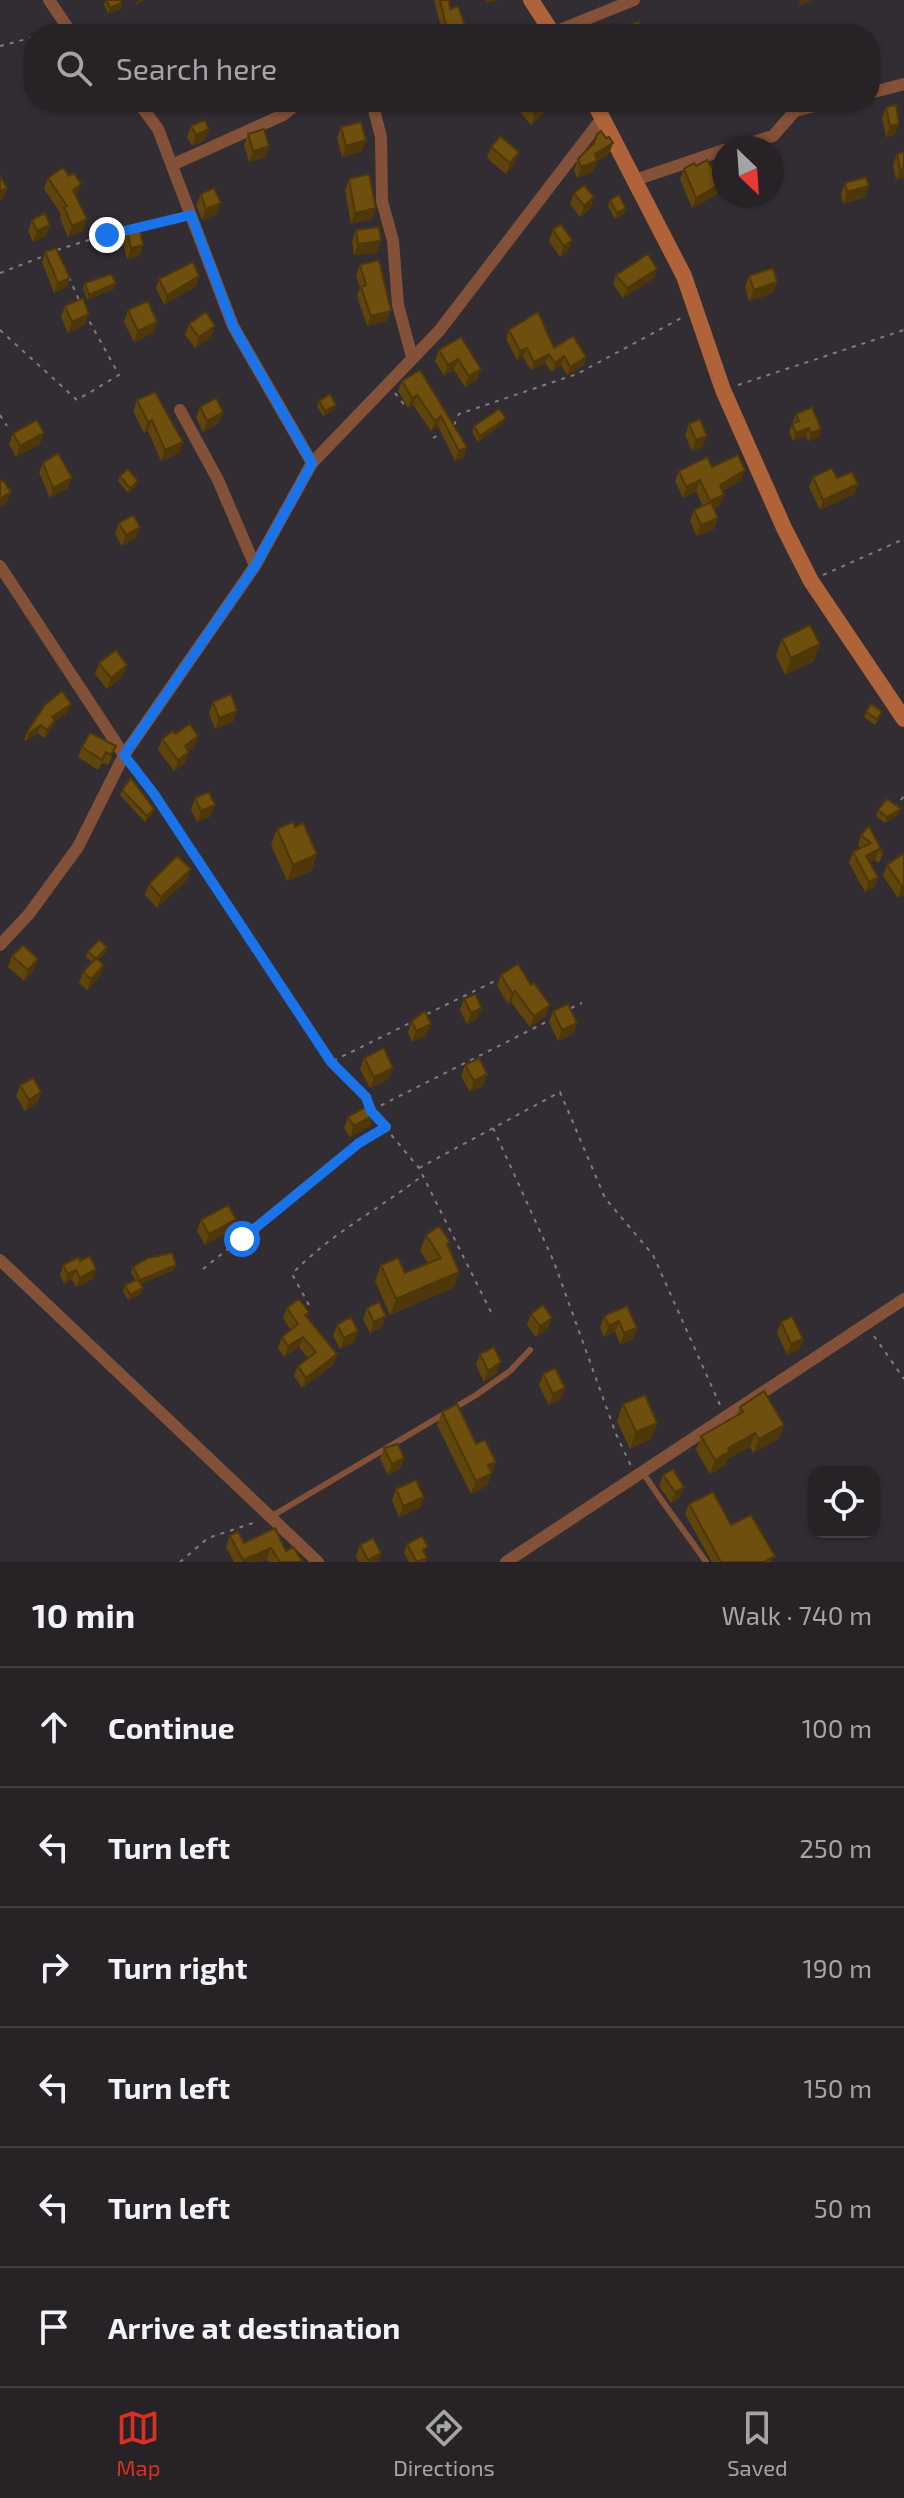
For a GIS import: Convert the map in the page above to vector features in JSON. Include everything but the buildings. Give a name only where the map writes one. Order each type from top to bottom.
[{"type":"street","points":[[49,0],[65,24]]},
{"type":"street","points":[[531,0],[543,24]]},
{"type":"street","points":[[567,24],[634,0]]},
{"type":"street","points":[[880,90],[904,84]]},
{"type":"street","points":[[145,112],[158,129],[233,326],[312,463]]},
{"type":"street","points":[[172,165],[287,112]]},
{"type":"street","points":[[375,112],[381,137],[382,201],[393,241],[398,305],[412,357]]},
{"type":"street","points":[[0,945],[29,914],[78,847],[124,755],[255,566],[312,463],[439,331],[596,112]]},
{"type":"street","points":[[600,112],[684,276],[723,390],[811,581],[904,719]]},
{"type":"street","points":[[773,136],[794,112]]},
{"type":"street","points":[[635,180],[712,154]]},
{"type":"street","points":[[180,410],[218,480],[255,566]]},
{"type":"street","points":[[0,566],[124,755]]},
{"type":"street","points":[[0,1260],[318,1562]]},
{"type":"street","points":[[506,1562],[904,1299]]},
{"type":"lane","points":[[272,1516],[476,1395],[510,1371],[530,1350]]},
{"type":"lane","points":[[639,1472],[706,1562]]},
{"type":"path","points":[[0,46],[24,40]]},
{"type":"path","points":[[56,251],[132,227],[191,215]]},
{"type":"path","points":[[0,273],[43,256]]},
{"type":"path","points":[[0,330],[77,400],[119,375],[67,274]]},
{"type":"path","points":[[454,426],[459,414],[577,374],[695,310]]},
{"type":"path","points":[[723,390],[904,330]]},
{"type":"path","points":[[389,382],[406,407]]},
{"type":"path","points":[[0,415],[7,426]]},
{"type":"path","points":[[433,438],[444,432]]},
{"type":"path","points":[[811,581],[904,539]]},
{"type":"path","points":[[124,755],[154,794],[331,1062],[366,1097],[371,1111],[419,1168],[491,1312]]},
{"type":"path","points":[[888,817],[904,796]]},
{"type":"path","points":[[428,1014],[497,980]]},
{"type":"path","points":[[570,1009],[582,1003]]},
{"type":"path","points":[[371,1111],[558,1015]]},
{"type":"path","points":[[331,1062],[414,1021]]},
{"type":"path","points":[[419,1168],[560,1092],[605,1198],[653,1255],[725,1417]]},
{"type":"path","points":[[203,1269],[359,1143],[386,1127]]},
{"type":"path","points":[[492,1128],[554,1262],[616,1434],[639,1472]]},
{"type":"path","points":[[309,1305],[292,1274],[313,1252],[374,1213],[423,1176]]},
{"type":"path","points":[[866,1326],[904,1379]]},
{"type":"path","points":[[180,1562],[208,1538],[272,1516]]},
{"type":"route","points":[[107,235],[191,215],[233,326],[312,463],[255,566],[124,755],[154,794],[331,1062],[366,1097],[371,1111],[386,1127],[359,1143],[242,1239]]}]
